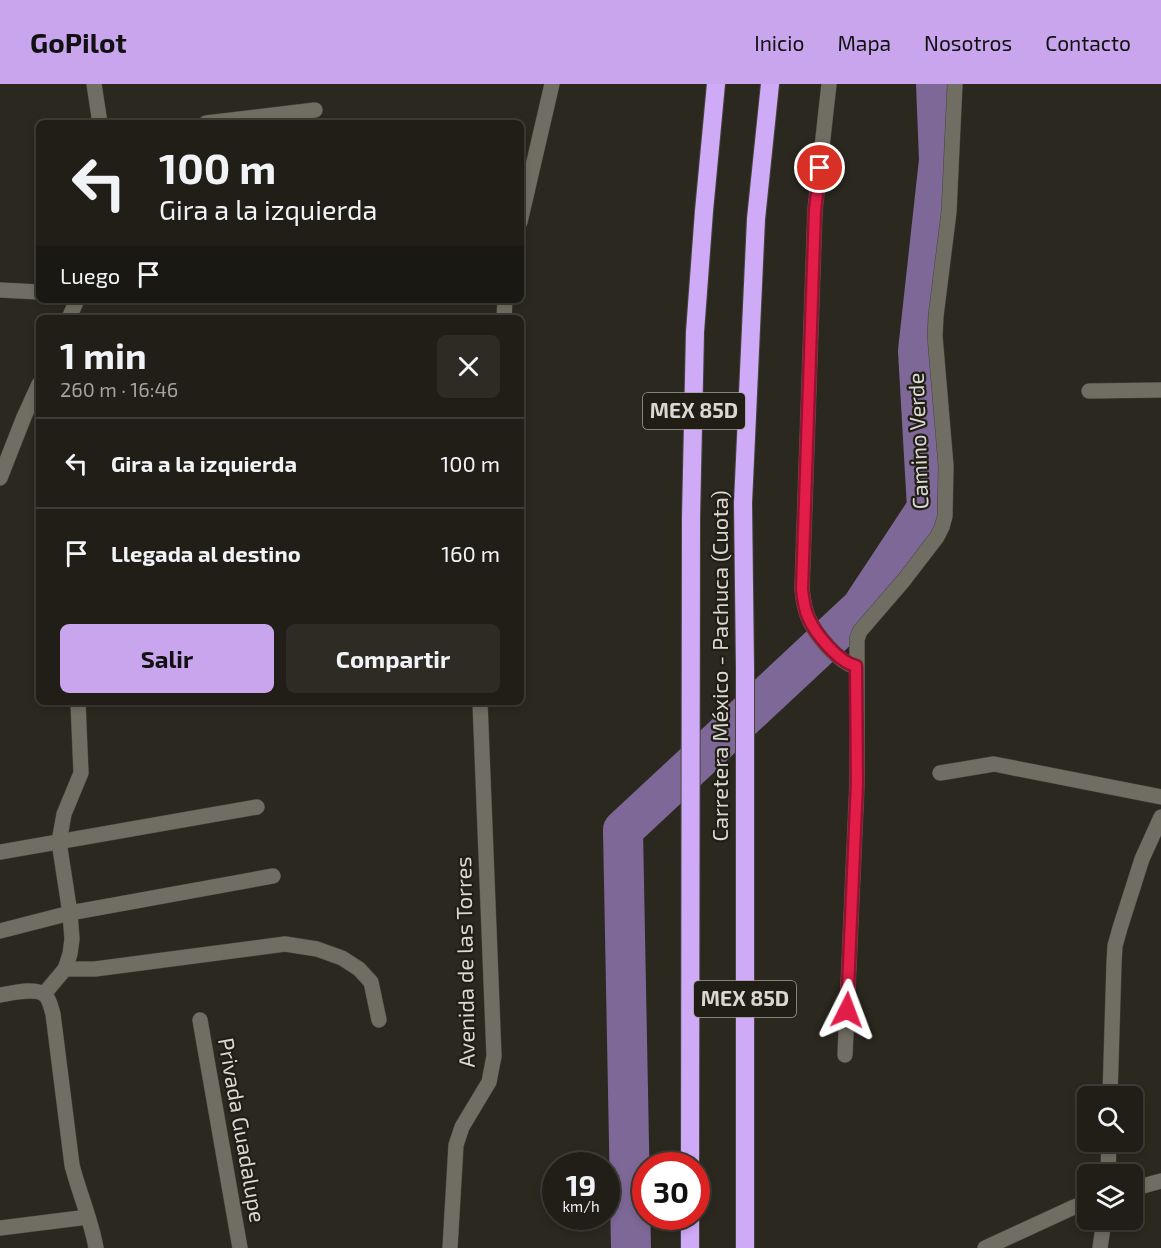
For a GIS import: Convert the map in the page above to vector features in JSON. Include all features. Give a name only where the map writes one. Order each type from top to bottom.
[{"type":"highway","name":"Carretera México - Pachuca (Cuota)","points":[[690,1152],[691,518],[695,332],[716,84]]},
{"type":"highway","name":"Carretera México - Pachuca (Cuota)","points":[[745,1248],[745,669],[742,503],[756,219],[770,84]]},
{"type":"highway","points":[[690,1230],[690,1248]]},
{"type":"street","points":[[94,84],[100,120]]},
{"type":"street","points":[[524,205],[552,84]]},
{"type":"street","points":[[829,84],[815,210],[802,589],[808,619],[836,655],[843,661],[856,666]]},
{"type":"street","name":"Camino Verde","points":[[845,1055],[857,783],[856,639],[937,537],[945,516],[946,466],[935,336],[949,212],[955,84]]},
{"type":"street","points":[[231,120],[315,110]]},
{"type":"street","points":[[0,290],[36,292]]},
{"type":"street","points":[[1089,391],[1161,390]]},
{"type":"street","points":[[0,478],[32,416],[36,398]]},
{"type":"street","points":[[44,994],[65,969],[72,939],[59,842],[64,814],[81,773],[78,705]]},
{"type":"street","name":"Avenida de las Torres","points":[[450,1248],[456,1145],[462,1127],[489,1082],[494,1056],[480,705]]},
{"type":"street","points":[[940,772],[994,764],[1161,797]]},
{"type":"street","points":[[0,852],[257,807]]},
{"type":"street","points":[[1110,1086],[1113,974],[1116,946],[1142,859],[1161,817]]},
{"type":"street","points":[[0,931],[70,913],[273,876]]},
{"type":"street","points":[[65,969],[104,968],[285,944],[316,948],[342,957],[359,969],[371,982],[379,1020]]},
{"type":"street","points":[[0,995],[36,991],[44,994],[50,1002],[72,1165],[96,1248]]},
{"type":"street","name":"Privada Guadalupe","points":[[200,1020],[240,1248]]},
{"type":"street","points":[[1143,1186],[1161,1181]]},
{"type":"street","points":[[985,1248],[1077,1206]]},
{"type":"street","points":[[0,1228],[88,1217]]},
{"type":"street","points":[[1100,1248],[1103,1230]]},
{"type":"waterway","points":[[631,1248],[623,830],[861,608],[927,508],[918,351],[939,160],[936,84]]},
{"type":"route","points":[[820,168],[815,210],[802,589],[808,619],[836,655],[850,665],[856,666],[857,783],[847,1010]]}]
